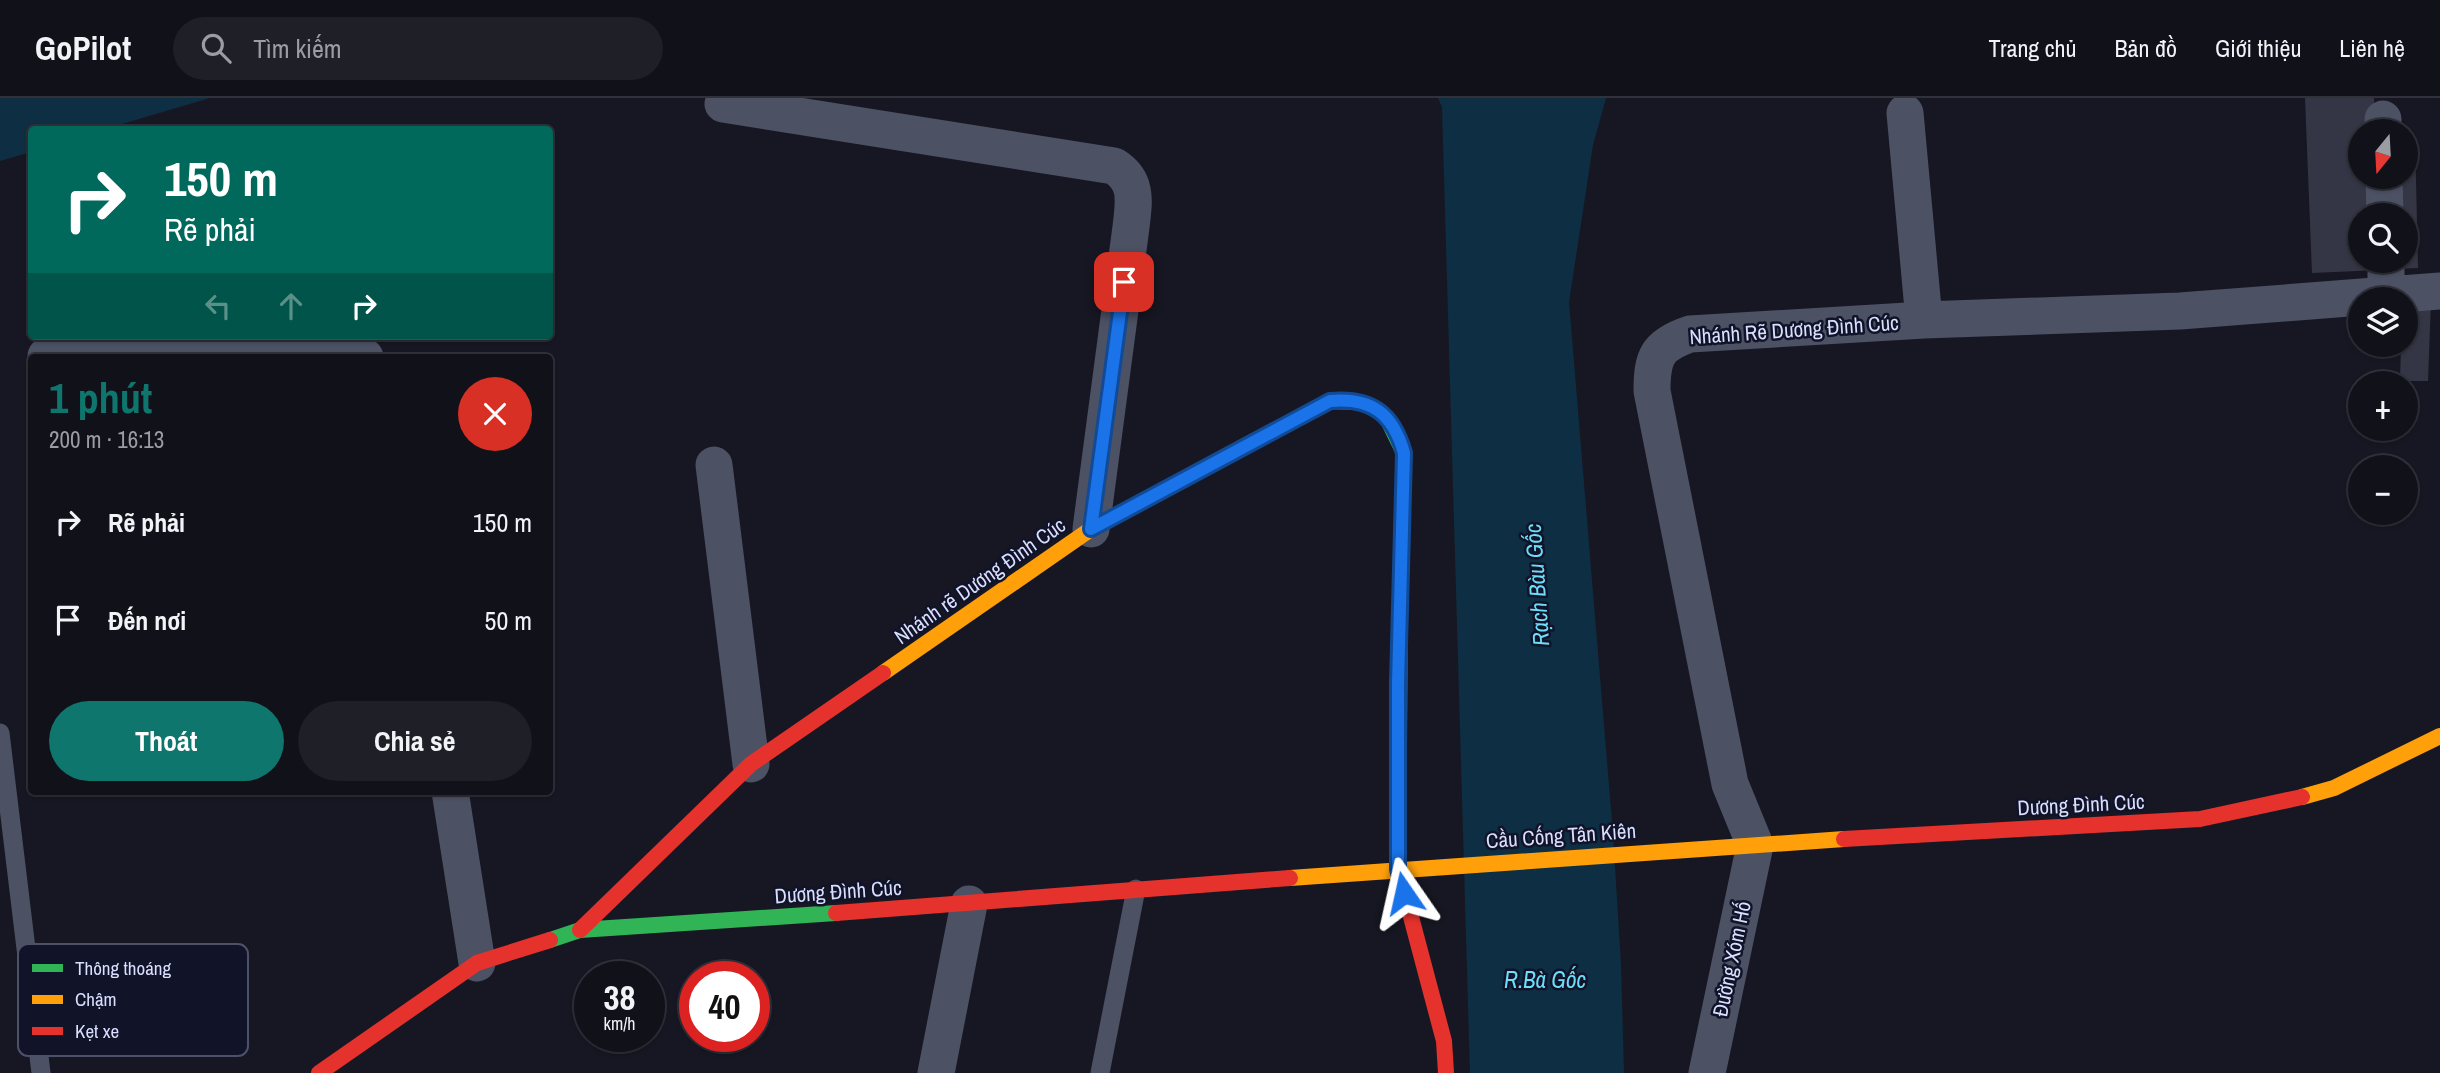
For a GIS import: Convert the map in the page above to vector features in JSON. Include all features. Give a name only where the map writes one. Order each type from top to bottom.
[{"type":"street","points":[[723,104],[1114,166],[1127,174],[1132,190],[1131,227],[1091,529]]},
{"type":"street","points":[[1905,113],[1924,320]]},
{"type":"street","name":"Nhánh Rẽ Dương Đình Cúc","points":[[1755,845],[1730,785],[1652,391],[1652,370],[1658,352],[1671,341],[1690,334],[1924,320],[2180,311],[2386,278],[2440,292]]},
{"type":"street","points":[[91,354],[292,345],[326,346],[354,354]]},
{"type":"street","name":"Nhánh rẽ Dương Đình Cúc","points":[[580,930],[751,764],[1091,529],[1330,401],[1348,400],[1368,404],[1387,416],[1399,435],[1404,453],[1398,684],[1398,869]]},
{"type":"street","points":[[714,465],[751,764]]},
{"type":"street","name":"Dương Đình Cúc","points":[[1708,846],[2200,818],[2265,807],[2334,788],[2440,736]]},
{"type":"street","points":[[451,795],[477,963]]},
{"type":"street","name":"Đường Xóm Hố","points":[[1707,1073],[1755,845]]},
{"type":"street","name":"Cầu Cống Tân Kiên","points":[[1398,869],[1708,846]]},
{"type":"street","points":[[1398,869],[1445,1057],[1423,1073]]},
{"type":"street","name":"Dương Đình Cúc","points":[[319,1073],[477,963],[580,930],[969,904],[1398,869]]},
{"type":"street","points":[[936,1073],[969,904]]},
{"type":"lane","points":[[0,733],[25,944]]},
{"type":"lane","points":[[1100,1073],[1136,889]]},
{"type":"water","points":[[0,98],[210,98],[115,126],[28,126],[28,153],[0,161]]},
{"type":"water","name":"R.Bà Gốc","points":[[1438,98],[1606,98],[1593,145],[1569,302],[1613,834],[1624,1073],[1470,1073],[1442,107]]},
{"type":"building","points":[[2305,98],[2374,98],[2375,119],[2348,119],[2348,189],[2377,189],[2378,203],[2348,203],[2348,271],[2312,273]]},
{"type":"building","points":[[2392,189],[2416,189],[2417,203],[2392,203]]},
{"type":"building","points":[[2418,300],[2431,301],[2428,381],[2418,381],[2418,371],[2400,371],[2401,357],[2418,357]]},
{"type":"traffic: fast","points":[[1254,441],[1330,401],[1369,405],[1387,418],[1404,453],[1400,621]]},
{"type":"traffic: fast","points":[[550,940],[580,930],[836,913]]},
{"type":"traffic: slow","points":[[883,673],[1091,529],[1254,441]]},
{"type":"traffic: slow","points":[[2302,797],[2334,788],[2440,736]]},
{"type":"traffic: slow","points":[[1290,878],[1844,839]]},
{"type":"traffic: jam","points":[[1400,621],[1398,868],[1444,1041],[1446,1073]]},
{"type":"traffic: jam","points":[[580,930],[751,764],[883,673]]},
{"type":"traffic: jam","points":[[1844,839],[2200,819],[2302,797]]},
{"type":"traffic: jam","points":[[836,913],[1290,878]]},
{"type":"traffic: jam","points":[[319,1073],[477,963],[550,940]]},
{"type":"route","points":[[1124,282],[1091,529],[1330,401],[1348,400],[1368,404],[1387,416],[1399,435],[1404,453],[1398,684],[1398,869],[1404,893]]},
{"type":"water label","name":"Rạch Bàu Gốc","points":[[1537,585]]}]
